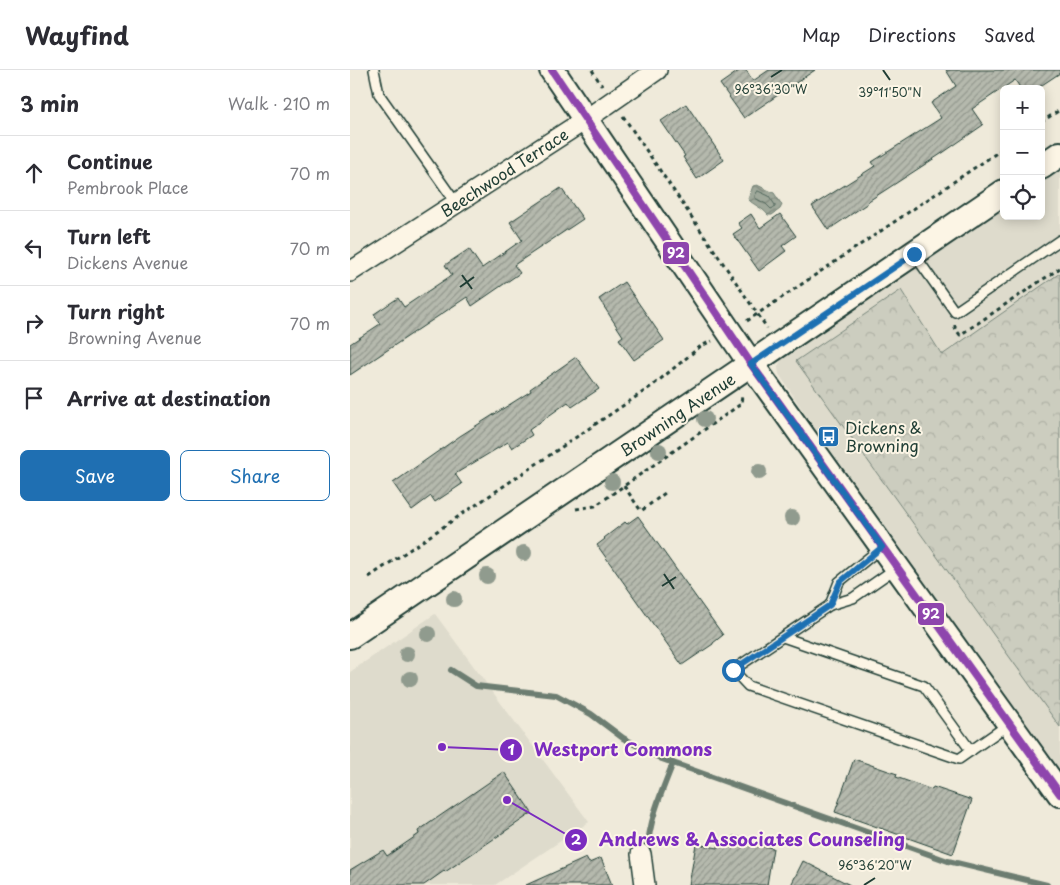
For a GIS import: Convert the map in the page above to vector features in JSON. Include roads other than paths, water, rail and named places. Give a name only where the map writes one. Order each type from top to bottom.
[{"type":"street","points":[[552,70],[729,333],[1060,794]]},
{"type":"street","name":"Beechwood Terrace","points":[[350,272],[585,120],[658,70]]},
{"type":"street","points":[[1045,164],[1060,154]]},
{"type":"street","name":"Browning Avenue","points":[[350,636],[1000,195]]},
{"type":"street","points":[[641,854],[645,885]]},
{"type":"lane","points":[[374,70],[379,94],[456,203]]},
{"type":"lane","points":[[914,254],[955,312],[1060,240]]},
{"type":"lane","points":[[830,605],[840,582],[882,547]]},
{"type":"lane","points":[[896,567],[853,598],[830,605],[733,670],[748,686],[959,759],[1009,724]]},
{"type":"lane","points":[[783,637],[924,686],[970,750]]},
{"type":"water","points":[[757,185],[774,193],[782,205],[772,215],[768,215],[748,199],[753,186]]},
{"type":"waterway","points":[[451,670],[476,686],[556,695],[591,714],[623,738],[673,763],[948,861],[1047,885]]},
{"type":"waterway","points":[[647,853],[653,818],[673,763]]},
{"type":"place","name":"Dickens & Browning","points":[[829,436]]},
{"type":"place","name":"Westport Commons","points":[[442,747]]},
{"type":"place","name":"Andrews & Associates Counseling","points":[[507,800]]}]
